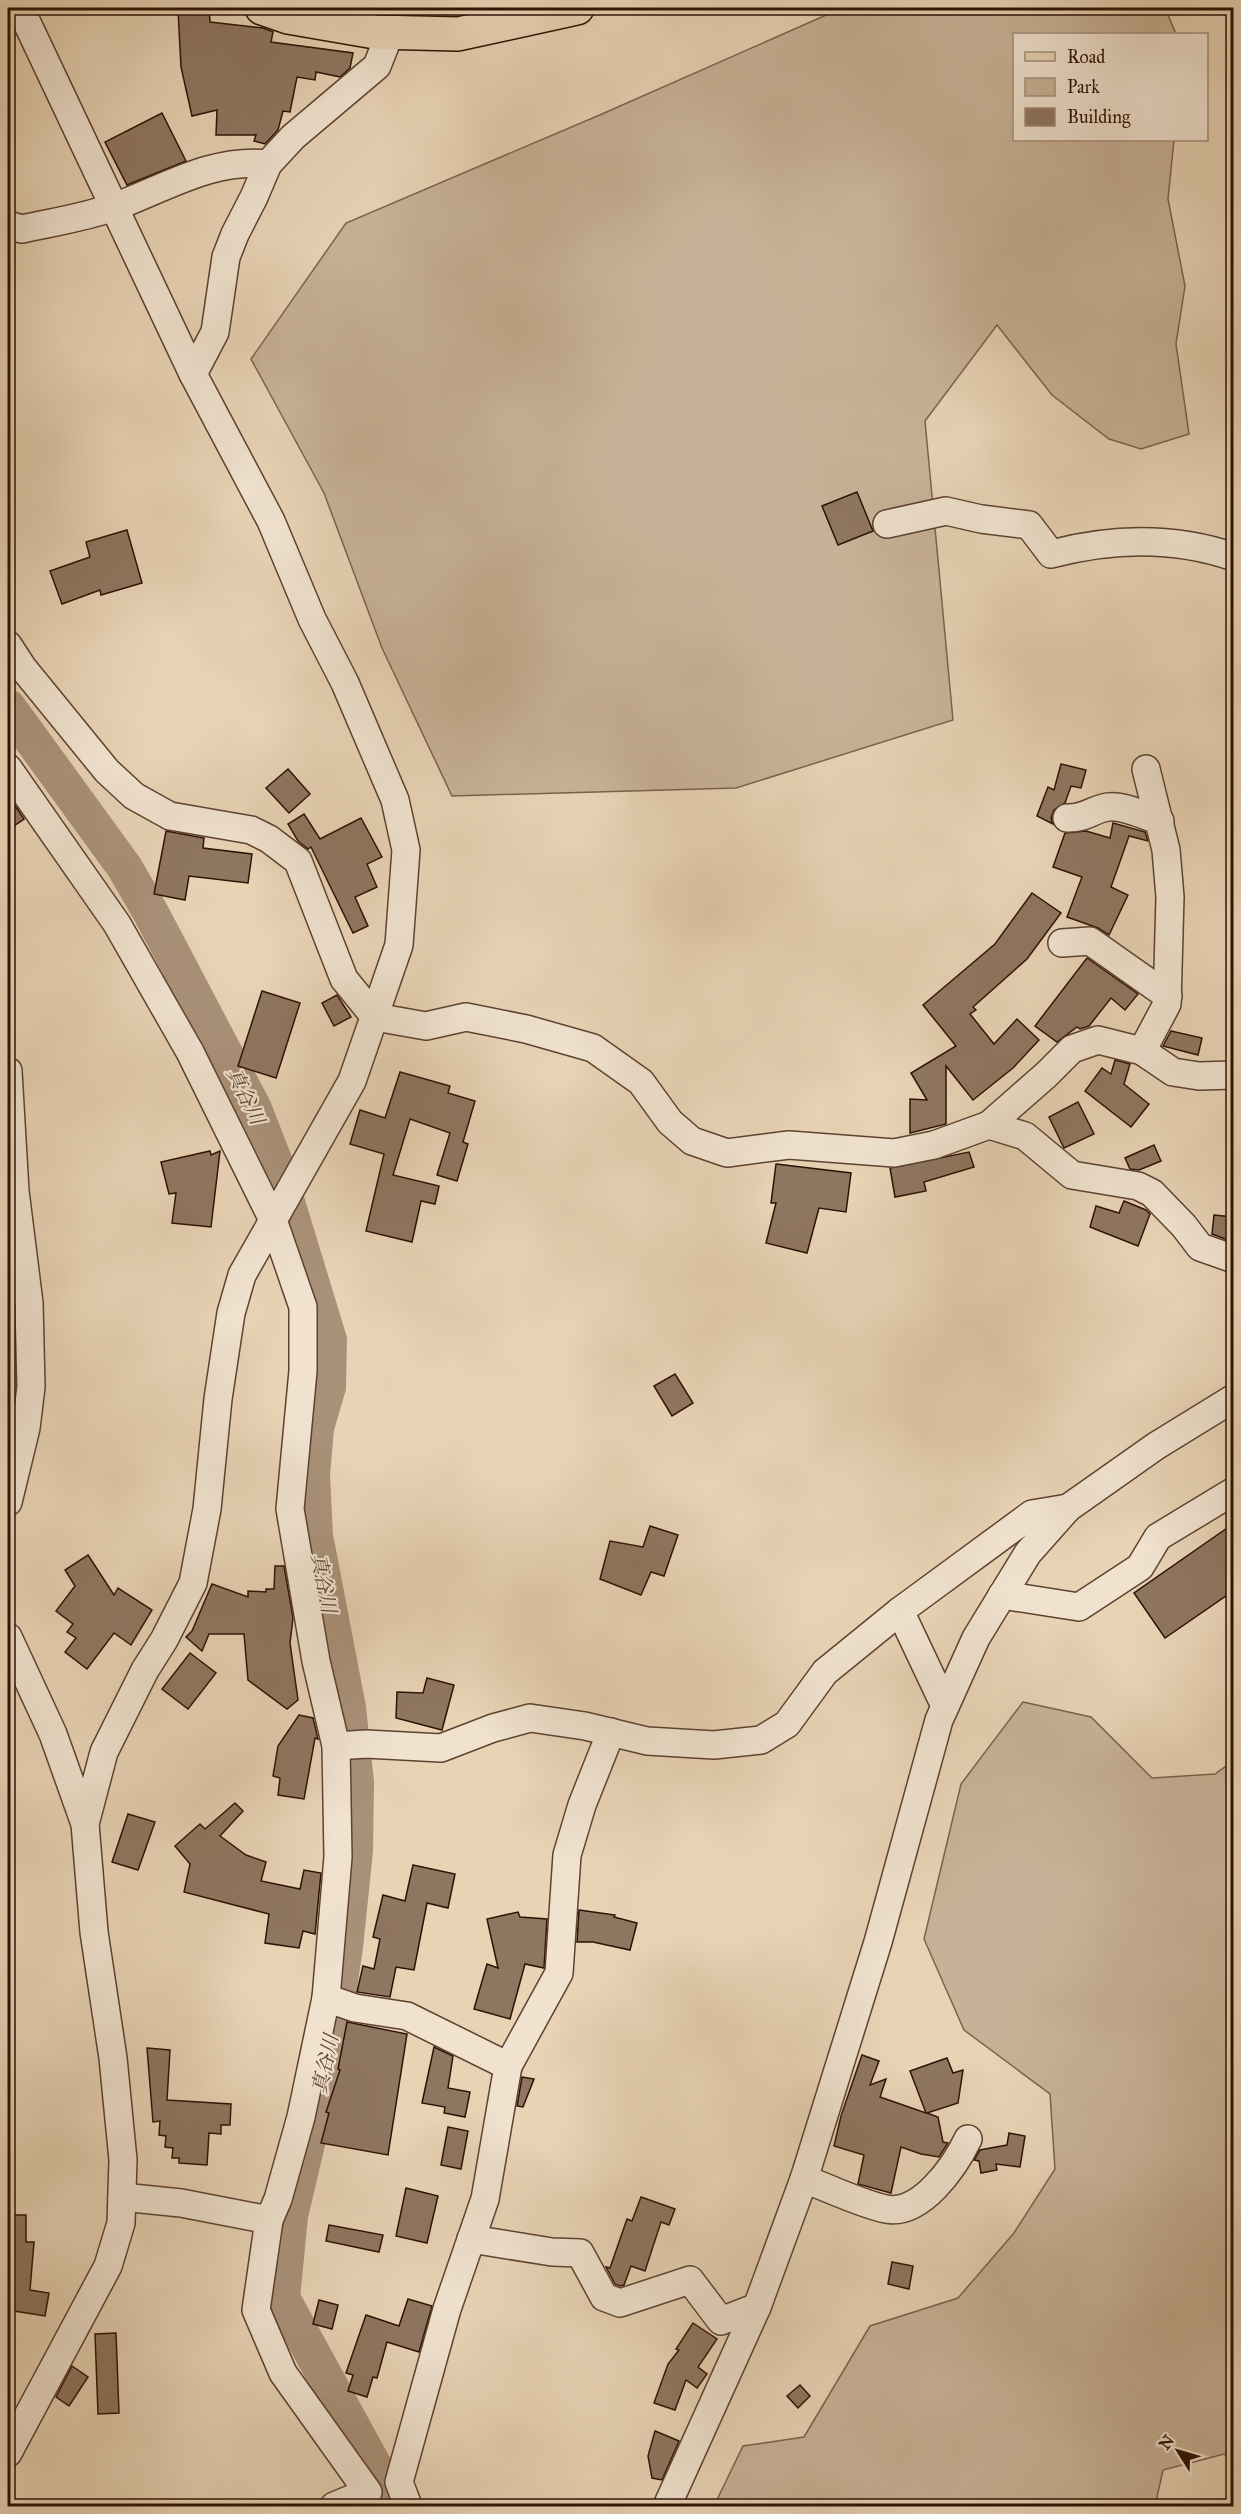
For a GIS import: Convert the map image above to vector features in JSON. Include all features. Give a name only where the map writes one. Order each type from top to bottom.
[{"type":"main road","points":[[262,8],[288,17],[375,32],[458,34],[577,8]]},
{"type":"street","points":[[20,8],[116,206],[193,374],[271,521],[312,619],[345,683],[395,800],[406,850],[399,945],[352,1081],[242,1275],[231,1313],[218,1399],[207,1509],[193,1583],[164,1640],[145,1670],[104,1752],[85,1824]]},
{"type":"street","points":[[193,374],[215,332],[226,257],[268,164],[293,137],[377,66],[390,33]]},
{"type":"street","points":[[8,225],[22,229],[116,206],[201,170],[250,162],[268,164]]},
{"type":"street","points":[[887,524],[946,511],[981,519],[1029,525],[1051,554],[1089,544],[1134,541],[1206,548],[1233,557]]},
{"type":"street","points":[[8,645],[23,668],[107,771],[134,796],[171,816],[252,830],[269,839],[298,861],[344,979],[375,1017],[426,1026],[466,1017],[526,1029],[593,1048],[641,1082],[669,1122],[693,1141],[727,1153],[789,1145],[894,1153],[934,1145],[989,1125],[1072,1049],[1098,1040],[1142,1051],[1173,1072],[1199,1076],[1233,1075]]},
{"type":"street","points":[[8,768],[117,924],[190,1052],[277,1214],[303,1308],[303,1371],[290,1509],[316,1661],[348,1745],[327,1998],[301,2117],[278,2199],[269,2220],[256,2310],[284,2373],[372,2499]]},
{"type":"street","points":[[1142,1051],[1167,1004],[1170,897],[1167,850],[1146,769]]},
{"type":"street","points":[[1067,818],[1079,818],[1108,807],[1128,810],[1160,821]]},
{"type":"street","points":[[1062,943],[1090,941],[1168,996]]},
{"type":"street","points":[[8,1071],[15,1191],[29,1302],[31,1387],[26,1428],[8,1503]]},
{"type":"street","points":[[989,1125],[1025,1136],[1072,1175],[1138,1186],[1152,1193],[1177,1218],[1200,1247],[1233,1259]]},
{"type":"street","points":[[667,2506],[757,2307],[804,2179],[878,1942],[939,1720],[976,1638],[1028,1553],[1068,1508],[1156,1446],[1233,1398]]},
{"type":"street","points":[[1002,1595],[1078,1607],[1140,1567],[1158,1537],[1233,1491]]},
{"type":"street","points":[[348,1745],[441,1748],[493,1728],[530,1718],[611,1732],[647,1741],[714,1745],[761,1740],[787,1724],[825,1672],[900,1611],[1032,1514],[1068,1508]]},
{"type":"street","points":[[900,1611],[945,1706]]},
{"type":"street","points":[[8,1637],[53,1734],[85,1824],[94,1932],[113,2058],[123,2160],[121,2223],[108,2265],[8,2453]]},
{"type":"street","points":[[334,2506],[404,2494],[447,2309],[485,2199],[508,2066],[559,1973],[567,1855],[582,1805],[611,1732]]},
{"type":"street","points":[[327,1998],[355,2008],[407,2016],[508,2066]]},
{"type":"street","points":[[804,2179],[888,2210],[911,2207],[930,2191],[957,2161],[968,2139]]},
{"type":"street","points":[[122,2197],[181,2203],[269,2220]]},
{"type":"street","points":[[471,2239],[552,2252],[580,2253],[604,2297],[620,2303],[690,2280],[721,2322],[757,2307]]},
{"type":"green space","points":[[842,8],[1165,8],[1176,33],[1013,33],[1013,141],[1174,141],[1168,199],[1185,286],[1176,344],[1189,434],[1141,449],[1109,439],[1052,395],[997,325],[925,421],[953,720],[736,788],[452,796],[382,648],[324,493],[251,359],[346,223],[602,114]]},
{"type":"green space","points":[[1023,1702],[1091,1717],[1152,1778],[1215,1774],[1233,1761],[1233,2461],[1224,2454],[1163,2470],[1155,2506],[714,2506],[743,2446],[804,2437],[870,2326],[958,2298],[1014,2233],[1055,2169],[1050,2094],[964,2030],[924,1939],[961,1784]]},
{"type":"building","points":[[209,8],[210,22],[263,28],[273,32],[271,42],[353,53],[350,68],[340,77],[316,72],[315,80],[297,77],[290,112],[283,111],[278,130],[265,144],[254,141],[256,135],[216,135],[217,110],[192,116],[181,67],[178,10]]},
{"type":"building","points":[[162,113],[186,161],[127,185],[105,142]]},
{"type":"building","points":[[857,492],[873,531],[838,545],[822,506]]},
{"type":"building","points":[[127,530],[142,583],[101,595],[100,590],[62,604],[50,571],[90,557],[86,542]]},
{"type":"building","points":[[1061,764],[1086,770],[1081,788],[1071,786],[1065,803],[1054,810],[1051,818],[1053,824],[1037,816],[1048,787],[1054,790]]},
{"type":"building","points":[[288,769],[310,794],[289,813],[266,788]]},
{"type":"building","points":[[8,795],[24,819],[8,830]]},
{"type":"building","points":[[304,814],[320,839],[361,818],[382,857],[367,864],[377,887],[355,897],[368,926],[353,933],[311,847],[308,849],[298,841],[288,824]]},
{"type":"building","points":[[1113,823],[1145,832],[1148,841],[1129,836],[1111,887],[1128,895],[1109,935],[1098,928],[1067,917],[1082,877],[1053,867],[1065,833],[1086,831],[1110,838]]},
{"type":"building","points":[[166,831],[204,838],[203,848],[252,854],[248,883],[189,876],[185,900],[154,894]]},
{"type":"building","points":[[1032,893],[1061,913],[1027,959],[973,1007],[976,1010],[970,1014],[994,1044],[1017,1019],[1039,1040],[1013,1068],[973,1100],[946,1066],[946,1124],[910,1133],[910,1099],[927,1100],[911,1073],[956,1046],[923,1005],[995,944]]},
{"type":"building","points":[[1087,958],[1138,994],[1125,1010],[1111,998],[1089,1026],[1080,1029],[1077,1027],[1057,1042],[1035,1026]]},
{"type":"building","points":[[262,991],[300,1003],[276,1078],[238,1066]]},
{"type":"building","points":[[337,995],[351,1017],[334,1026],[322,1003]]},
{"type":"building","points":[[1171,1031],[1202,1038],[1198,1055],[1163,1046]]},
{"type":"building","points":[[1115,1060],[1130,1064],[1124,1084],[1149,1104],[1131,1127],[1085,1091],[1102,1068],[1111,1074]]},
{"type":"building","points":[[400,1072],[450,1086],[448,1093],[475,1101],[463,1142],[468,1144],[457,1181],[437,1175],[450,1133],[410,1119],[393,1175],[439,1186],[435,1204],[421,1201],[412,1242],[366,1231],[384,1154],[350,1144],[360,1110],[385,1118]]},
{"type":"building","points":[[1078,1102],[1094,1134],[1064,1148],[1049,1117]]},
{"type":"building","points":[[1154,1145],[1161,1161],[1139,1170],[1130,1169],[1125,1158]]},
{"type":"building","points":[[210,1151],[211,1155],[220,1151],[211,1227],[172,1223],[176,1193],[169,1194],[161,1162]]},
{"type":"building","points":[[969,1152],[974,1167],[924,1182],[926,1191],[895,1197],[890,1168]]},
{"type":"building","points":[[776,1164],[851,1173],[846,1212],[819,1208],[807,1253],[766,1243],[776,1203],[771,1203]]},
{"type":"building","points":[[1124,1201],[1150,1214],[1138,1246],[1090,1227],[1096,1206],[1119,1213]]},
{"type":"building","points":[[1214,1215],[1233,1217],[1233,1242],[1212,1234]]},
{"type":"building","points":[[675,1374],[693,1403],[672,1416],[654,1386]]},
{"type":"building","points":[[1233,1524],[1233,1591],[1165,1638],[1134,1593]]},
{"type":"building","points":[[650,1526],[678,1535],[664,1576],[651,1572],[641,1595],[600,1579],[610,1541],[643,1547]]},
{"type":"building","points":[[88,1555],[114,1595],[118,1588],[152,1610],[131,1645],[114,1633],[87,1669],[65,1652],[76,1638],[67,1632],[73,1624],[56,1611],[75,1586],[65,1570]]},
{"type":"building","points":[[275,1566],[284,1566],[293,1618],[290,1643],[298,1700],[287,1709],[248,1680],[244,1634],[209,1634],[202,1651],[186,1637],[192,1631],[212,1584],[248,1597],[248,1591],[266,1592],[266,1589],[274,1589]]},
{"type":"building","points":[[190,1653],[216,1673],[188,1709],[162,1689]]},
{"type":"building","points":[[427,1678],[454,1685],[442,1730],[396,1718],[397,1692],[423,1693]]},
{"type":"building","points":[[299,1715],[313,1718],[318,1739],[315,1738],[304,1799],[278,1795],[280,1778],[273,1776],[278,1746]]},
{"type":"building","points":[[235,1803],[243,1811],[220,1836],[246,1855],[266,1862],[261,1881],[300,1889],[304,1870],[321,1873],[315,1934],[303,1931],[299,1948],[265,1943],[269,1914],[184,1892],[190,1864],[175,1846],[200,1824],[205,1829]]},
{"type":"building","points":[[128,1814],[155,1822],[138,1870],[112,1862]]},
{"type":"building","points":[[413,1865],[455,1874],[448,1908],[427,1903],[414,1970],[396,1967],[390,1997],[357,1992],[363,1966],[374,1969],[380,1939],[373,1937],[383,1895],[405,1901]]},
{"type":"building","points":[[579,1910],[615,1915],[614,1917],[637,1923],[630,1950],[593,1942],[577,1942]]},
{"type":"building","points":[[518,1912],[520,1917],[547,1919],[544,1968],[525,1964],[510,2019],[474,2009],[487,1964],[498,1968],[487,1919]]},
{"type":"building","points":[[347,2022],[407,2034],[388,2155],[321,2143],[329,2113],[326,2112],[340,2070],[338,2069]]},
{"type":"building","points":[[434,2047],[453,2056],[448,2088],[470,2092],[465,2117],[444,2113],[445,2107],[422,2103]]},
{"type":"building","points":[[147,2048],[170,2050],[167,2100],[231,2104],[230,2125],[221,2125],[221,2134],[209,2133],[207,2165],[179,2163],[179,2158],[172,2158],[173,2148],[165,2147],[166,2136],[159,2135],[160,2121],[153,2122]]},
{"type":"building","points":[[862,2055],[879,2061],[870,2085],[886,2079],[880,2097],[926,2113],[910,2071],[947,2058],[953,2073],[963,2070],[958,2103],[927,2113],[938,2117],[943,2142],[948,2143],[939,2157],[901,2147],[891,2193],[858,2184],[864,2155],[834,2146],[841,2116]]},
{"type":"building","points":[[522,2077],[534,2079],[523,2107],[517,2106]]},
{"type":"building","points":[[448,2127],[468,2131],[461,2169],[441,2165]]},
{"type":"building","points":[[1009,2133],[1025,2136],[1020,2167],[996,2164],[997,2170],[981,2173],[979,2161],[974,2160],[980,2150],[1007,2145]]},
{"type":"building","points":[[406,2188],[438,2196],[427,2243],[396,2236]]},
{"type":"building","points":[[641,2197],[675,2209],[669,2225],[661,2222],[645,2271],[631,2266],[624,2285],[620,2286],[615,2284],[606,2267],[610,2268],[627,2219],[632,2221]]},
{"type":"building","points":[[8,2215],[26,2215],[26,2242],[34,2242],[30,2290],[49,2293],[45,2316],[8,2310]]},
{"type":"building","points":[[329,2225],[383,2235],[379,2252],[326,2241]]},
{"type":"building","points":[[892,2262],[913,2266],[909,2289],[888,2284]]},
{"type":"building","points":[[408,2299],[432,2306],[419,2352],[387,2342],[377,2378],[373,2377],[367,2397],[348,2391],[353,2375],[346,2373],[366,2315],[399,2326]]},
{"type":"building","points":[[319,2300],[338,2305],[332,2329],[313,2324]]},
{"type":"building","points":[[693,2323],[717,2339],[698,2367],[707,2374],[697,2388],[686,2380],[675,2410],[654,2403],[668,2364],[679,2350],[676,2349]]},
{"type":"building","points":[[116,2333],[119,2413],[98,2414],[95,2334]]},
{"type":"building","points":[[72,2366],[88,2377],[69,2406],[56,2397]]},
{"type":"building","points":[[800,2385],[810,2396],[798,2408],[787,2396]]},
{"type":"building","points":[[655,2431],[679,2441],[662,2480],[652,2478],[648,2456]]},
{"type":"waterway","name":"真谷川","points":[[8,707],[125,868],[254,1109],[275,1163],[329,1340],[328,1387],[316,1428],[312,1475],[315,1536],[348,1708],[356,1782],[355,1851],[345,1947],[331,2041],[290,2216],[282,2298],[380,2477],[392,2506]]}]
